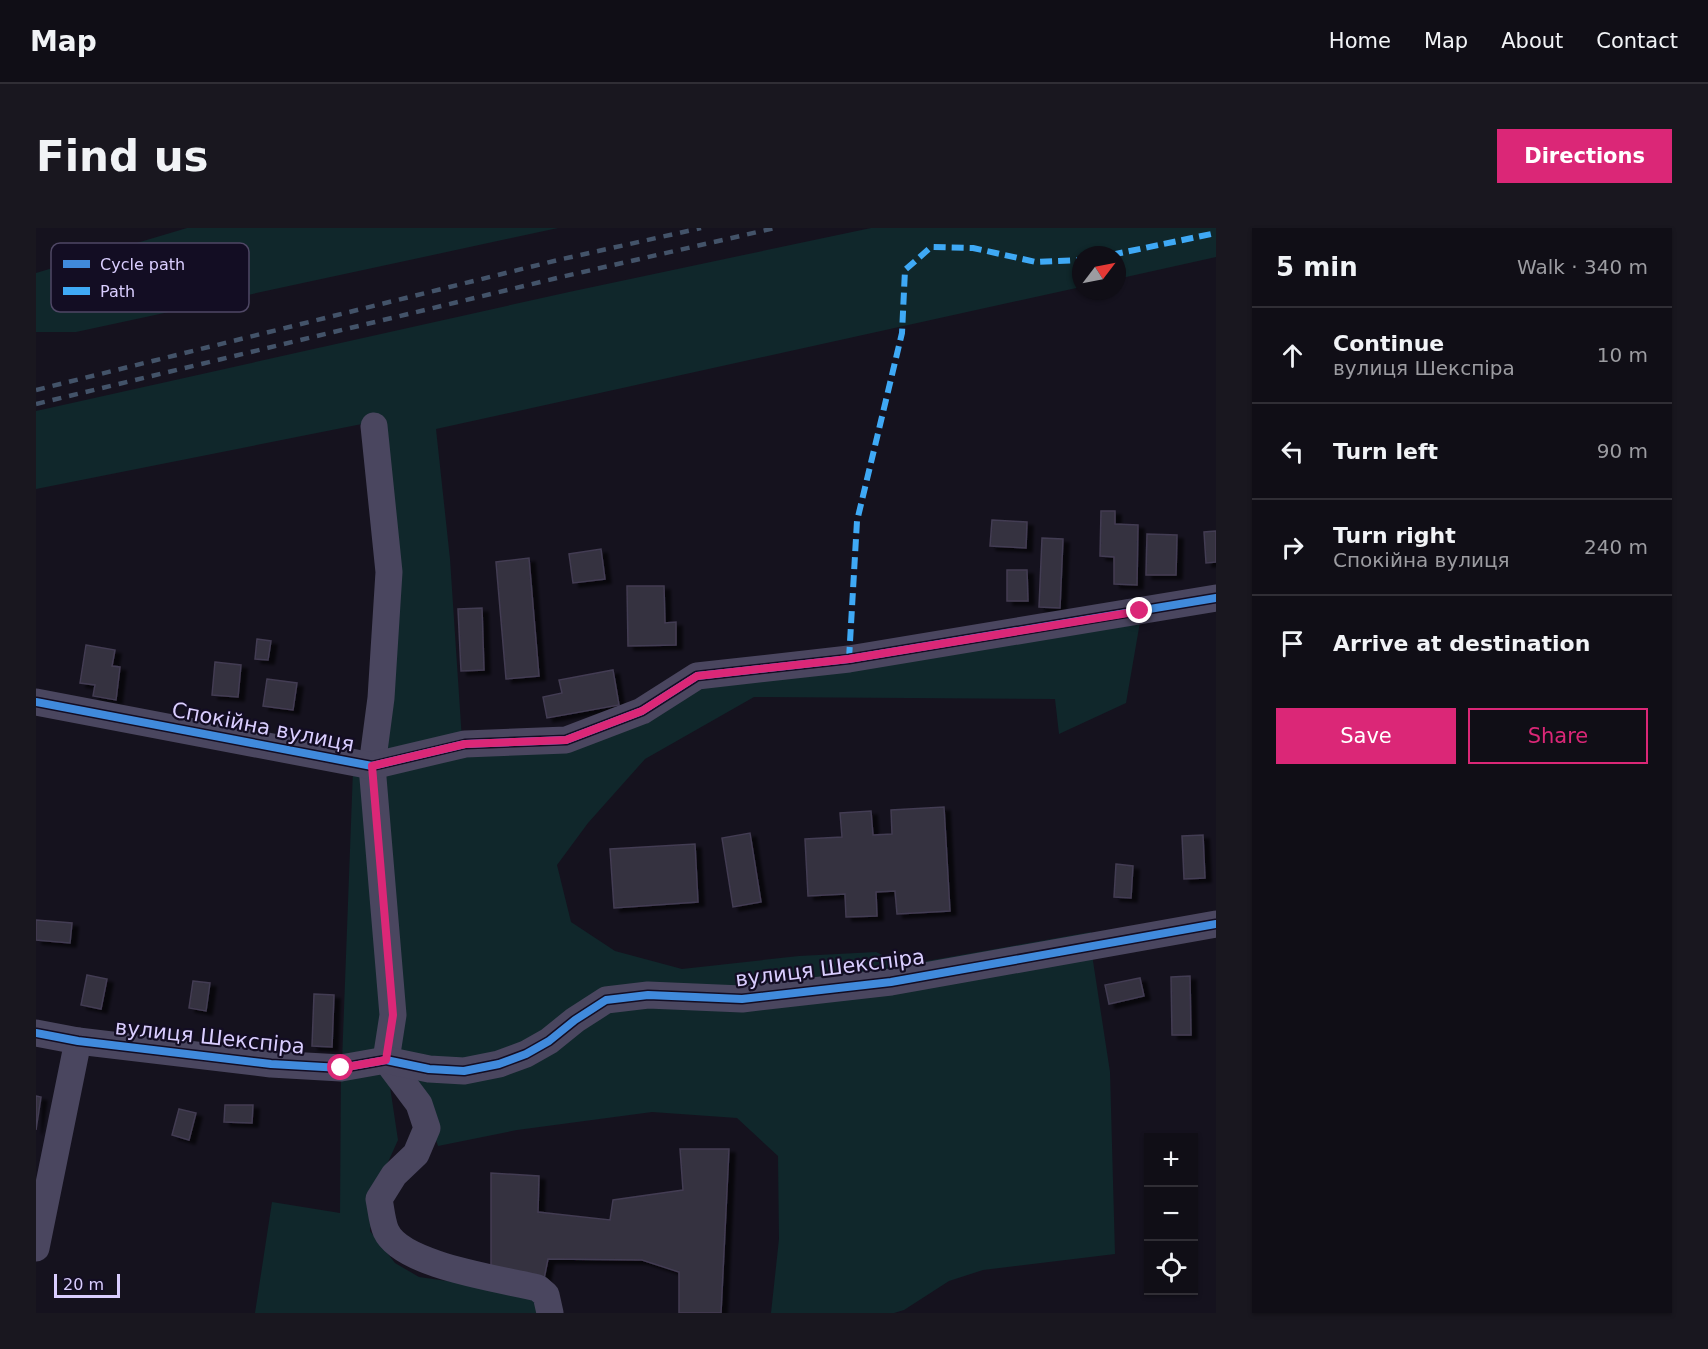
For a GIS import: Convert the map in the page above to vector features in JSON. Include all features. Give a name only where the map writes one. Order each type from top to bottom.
[{"type":"street","points":[[374,426],[389,572],[381,698],[372,766],[393,1015],[386,1060],[419,1104],[427,1128],[416,1154],[394,1175],[379,1199],[386,1231],[401,1249],[429,1262],[538,1288],[546,1295],[550,1313]]},
{"type":"street","name":"Спокійна вулиця","points":[[36,702],[372,766],[465,744],[566,740],[642,711],[697,676],[849,659],[1216,598]]},
{"type":"street","name":"вулиця Шекспіра","points":[[36,1033],[78,1041],[282,1065],[341,1068],[386,1060],[429,1069],[464,1071],[499,1064],[526,1054],[549,1041],[575,1020],[606,1000],[648,995],[742,999],[891,982],[1216,924]]},
{"type":"street","points":[[36,1248],[78,1041]]},
{"type":"green space","points":[[187,228],[558,228],[249,295],[249,243],[137,243]]},
{"type":"green space","points":[[871,228],[1216,228],[1216,257],[1126,277],[1126,246],[1072,246],[1072,289],[436,429],[450,559],[463,755],[571,750],[698,686],[1140,622],[1126,703],[1059,734],[1055,699],[754,697],[645,759],[588,823],[557,865],[571,922],[615,951],[682,969],[799,956],[876,952],[904,965],[1091,932],[1093,961],[1110,1072],[1115,1254],[983,1270],[949,1281],[904,1310],[894,1313],[771,1313],[779,1239],[778,1156],[737,1118],[652,1112],[517,1130],[438,1146],[423,1102],[396,1054],[380,774],[389,700],[367,423],[36,489],[36,411],[569,292]]},
{"type":"green space","points":[[51,269],[51,312],[169,312],[76,332],[36,332],[36,273]]},
{"type":"green space","points":[[353,770],[366,772],[387,1015],[380,1055],[342,1062]]},
{"type":"green space","points":[[386,1060],[398,1140],[375,1191],[370,1231],[395,1263],[419,1277],[546,1295],[550,1313],[255,1313],[272,1202],[340,1213],[341,1068]]},
{"type":"building","points":[[1101,511],[1115,511],[1115,524],[1138,525],[1137,585],[1114,584],[1114,557],[1100,556]]},
{"type":"building","points":[[992,520],[1027,522],[1026,548],[990,546]]},
{"type":"building","points":[[1216,531],[1216,562],[1206,563],[1204,532]]},
{"type":"building","points":[[1147,534],[1177,535],[1176,575],[1146,575]]},
{"type":"building","points":[[1042,538],[1063,539],[1060,608],[1039,607]]},
{"type":"building","points":[[601,549],[605,579],[573,583],[569,554]]},
{"type":"building","points":[[529,558],[539,676],[506,679],[496,562]]},
{"type":"building","points":[[1007,570],[1027,570],[1028,601],[1007,601]]},
{"type":"building","points":[[627,586],[664,586],[665,623],[676,622],[676,645],[628,646]]},
{"type":"building","points":[[482,608],[484,670],[461,671],[458,609]]},
{"type":"building","points":[[257,639],[271,641],[268,660],[255,659]]},
{"type":"building","points":[[86,645],[115,650],[112,666],[120,667],[116,700],[93,696],[95,685],[80,683]]},
{"type":"building","points":[[215,662],[241,665],[238,697],[212,695]]},
{"type":"building","points":[[613,670],[619,705],[547,718],[543,697],[562,693],[559,680]]},
{"type":"building","points":[[267,679],[297,683],[293,710],[263,706]]},
{"type":"building","points":[[944,807],[950,911],[897,914],[895,891],[876,892],[877,916],[846,917],[845,894],[808,896],[805,839],[842,837],[840,813],[871,811],[873,835],[892,834],[891,810]]},
{"type":"building","points":[[750,833],[761,902],[733,907],[722,838]]},
{"type":"building","points":[[1203,835],[1205,878],[1184,879],[1182,836]]},
{"type":"building","points":[[695,844],[698,902],[614,908],[610,849]]},
{"type":"building","points":[[1116,864],[1133,866],[1131,898],[1114,897]]},
{"type":"building","points":[[36,920],[72,923],[70,943],[36,940]]},
{"type":"building","points":[[87,975],[107,979],[101,1009],[81,1005]]},
{"type":"building","points":[[1190,976],[1191,1035],[1172,1035],[1171,977]]},
{"type":"building","points":[[1140,978],[1144,996],[1109,1004],[1105,985]]},
{"type":"building","points":[[193,981],[210,983],[206,1011],[189,1008]]},
{"type":"building","points":[[314,994],[334,995],[332,1047],[312,1046]]},
{"type":"building","points":[[36,1096],[41,1097],[36,1130]]},
{"type":"building","points":[[225,1105],[253,1105],[252,1123],[224,1122]]},
{"type":"building","points":[[179,1109],[196,1113],[189,1140],[172,1135]]},
{"type":"building","points":[[680,1149],[729,1149],[721,1313],[679,1313],[679,1272],[642,1260],[548,1259],[544,1279],[491,1271],[491,1173],[539,1176],[538,1212],[610,1220],[613,1200],[683,1190]]},
{"type":"railway","points":[[36,390],[558,260],[701,228]]},
{"type":"railway","points":[[36,404],[561,277],[775,228]]},
{"type":"marked path","points":[[1126,252],[1216,233]]},
{"type":"marked path","points":[[849,659],[857,521],[902,333],[905,270],[931,247],[973,248],[1036,262],[1072,260]]},
{"type":"cycle path","points":[[36,702],[372,766],[465,744],[566,740],[642,711],[697,676],[849,659],[1216,598]]},
{"type":"cycle path","points":[[36,1033],[78,1041],[271,1064],[341,1068],[386,1060],[429,1069],[464,1071],[499,1064],[526,1054],[549,1041],[575,1020],[606,1000],[648,995],[742,999],[891,982],[1216,924]]},
{"type":"route","points":[[341,1068],[386,1060],[393,1015],[372,766],[465,744],[566,740],[642,711],[697,676],[849,659],[1140,611]]}]
